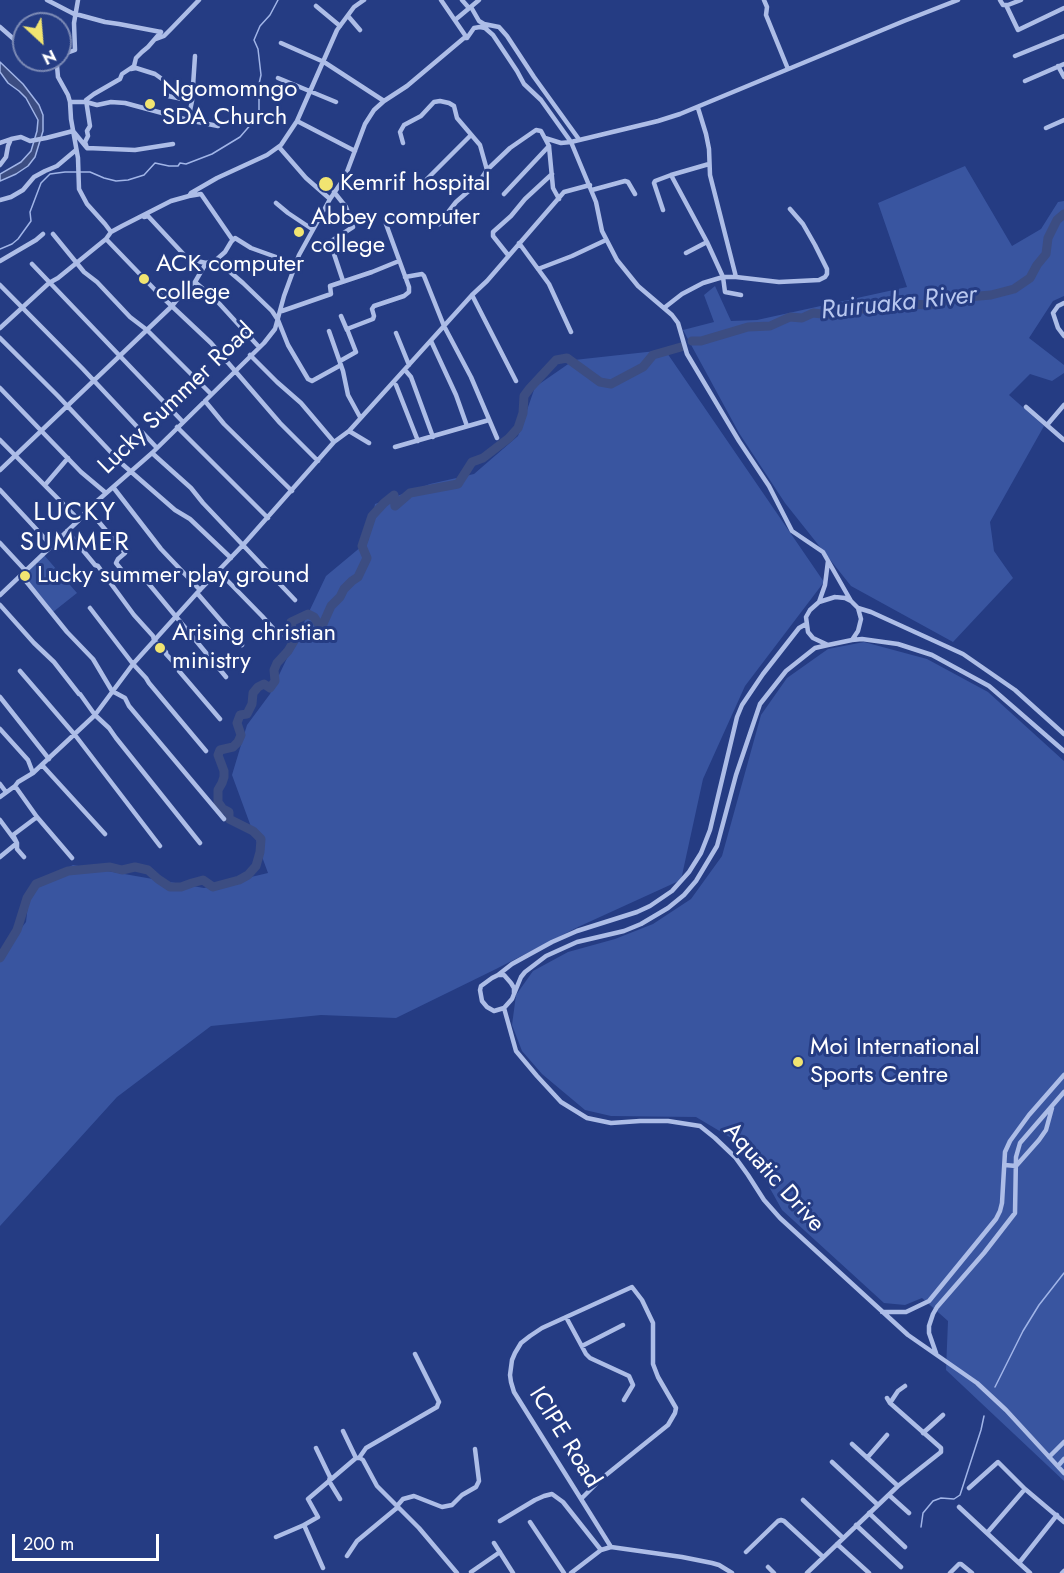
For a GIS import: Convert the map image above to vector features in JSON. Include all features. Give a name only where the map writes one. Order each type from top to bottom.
[{"type":"street","points":[[46,0],[76,15]]},
{"type":"street","points":[[72,51],[75,50],[74,23],[78,0]]},
{"type":"street","points":[[87,148],[85,142],[90,122],[86,100],[93,93],[120,79],[122,74],[134,66],[136,58],[200,0]]},
{"type":"street","points":[[189,196],[217,178],[279,147],[297,121],[340,26],[354,7],[364,0]]},
{"type":"street","points":[[441,0],[467,38],[474,28],[480,27],[490,32],[524,84],[541,100],[571,141],[596,202],[602,231],[617,260],[638,286],[678,323],[687,354],[769,486],[792,531],[820,550],[851,601],[858,608],[963,654],[1015,690],[1064,734]]},
{"type":"street","points":[[462,0],[479,21],[498,27],[507,36],[534,78],[578,138]]},
{"type":"street","points":[[455,20],[479,0]]},
{"type":"street","points":[[764,0],[767,7],[766,15],[789,69]]},
{"type":"street","points":[[546,138],[561,143],[658,121],[698,108],[958,0]]},
{"type":"street","points":[[1000,0],[1003,5],[1006,5],[1018,30],[1064,8]]},
{"type":"street","points":[[1006,5],[1021,0]]},
{"type":"street","points":[[316,6],[340,26]]},
{"type":"street","points":[[76,15],[72,13],[162,34]]},
{"type":"street","points":[[348,16],[360,30]]},
{"type":"street","points":[[0,27],[12,38]]},
{"type":"street","points":[[1015,56],[1064,36]]},
{"type":"street","name":"Lucky Summer Road","points":[[0,595],[88,509],[152,453],[235,372],[275,329],[294,266],[312,229],[345,177],[365,124],[374,110],[407,87],[464,38],[467,38]]},
{"type":"street","points":[[281,43],[324,62],[384,101]]},
{"type":"street","points":[[189,120],[195,56]]},
{"type":"street","points":[[1025,81],[1061,65],[1064,77]]},
{"type":"street","points":[[126,72],[136,68],[155,74],[169,84],[166,92],[168,96],[192,101]]},
{"type":"street","points":[[58,72],[68,95],[78,158],[79,189],[87,204],[111,232]]},
{"type":"street","points":[[278,78],[336,102]]},
{"type":"street","points":[[403,143],[400,132],[402,126],[421,116],[431,104],[440,101],[454,106],[458,118],[480,145],[487,170]]},
{"type":"street","points":[[69,102],[98,105],[111,102],[124,103],[218,126]]},
{"type":"street","points":[[698,108],[709,149],[710,175],[714,193],[736,277]]},
{"type":"street","points":[[1046,128],[1064,120]]},
{"type":"street","points":[[297,121],[356,151]]},
{"type":"street","points":[[439,224],[456,202],[479,182],[487,170],[510,148],[536,130],[541,131],[546,138],[553,188],[559,199]]},
{"type":"street","points":[[73,131],[87,148],[135,150],[173,144]]},
{"type":"street","points":[[0,143],[21,137],[30,141],[73,131]]},
{"type":"street","points":[[418,188],[471,135]]},
{"type":"street","points":[[0,165],[6,157],[10,139]]},
{"type":"street","points":[[279,147],[306,178],[330,199]]},
{"type":"street","points":[[504,194],[549,147]]},
{"type":"street","points":[[0,200],[23,190],[34,177],[57,166],[76,150]]},
{"type":"street","points":[[663,210],[654,183],[671,175],[709,164]]},
{"type":"street","points":[[508,255],[493,236],[493,232],[552,174]]},
{"type":"street","points":[[671,175],[707,242],[723,277],[726,292],[741,295]]},
{"type":"street","points":[[0,797],[33,773],[95,715],[154,640],[268,518],[334,442],[349,431],[487,281],[564,192],[625,181],[635,194]]},
{"type":"street","points":[[334,192],[346,207],[353,227],[330,242],[343,281]]},
{"type":"street","points":[[0,328],[49,283],[106,239],[111,232],[171,201],[201,194],[231,240]]},
{"type":"street","points":[[276,203],[312,229]]},
{"type":"street","points":[[664,308],[703,283],[723,277],[779,282],[819,280],[825,277],[827,269],[819,252],[803,224],[790,209]]},
{"type":"street","points":[[135,219],[148,216],[188,260],[206,263],[216,260],[225,252],[231,240]]},
{"type":"street","points":[[347,330],[373,319],[374,306],[407,294],[409,290],[386,224]]},
{"type":"street","points":[[0,261],[43,234]]},
{"type":"street","points":[[53,234],[84,272],[97,282],[130,317],[147,330],[211,394]]},
{"type":"street","points":[[231,240],[235,238],[251,248],[290,262],[294,266]]},
{"type":"street","points":[[106,239],[211,344],[280,423],[318,461]]},
{"type":"street","points":[[538,270],[606,240]]},
{"type":"street","points":[[686,253],[707,242]]},
{"type":"street","points":[[519,243],[549,284],[571,332]]},
{"type":"street","points":[[216,260],[272,311],[288,345],[308,379],[312,381],[356,352],[341,316]]},
{"type":"street","points":[[282,311],[331,294],[330,286],[399,261]]},
{"type":"street","points":[[0,470],[172,306],[186,288],[195,282],[206,263]]},
{"type":"street","points":[[32,264],[183,422]]},
{"type":"street","points":[[405,277],[422,274],[424,276],[444,326],[471,377],[497,438]]},
{"type":"street","points":[[195,282],[216,300],[259,347]]},
{"type":"street","points":[[0,285],[157,448]]},
{"type":"street","points":[[472,295],[516,381]]},
{"type":"street","points":[[1064,303],[1058,306],[1053,314],[1064,336]]},
{"type":"street","points":[[329,331],[348,395],[360,417]]},
{"type":"street","points":[[396,333],[434,437]]},
{"type":"street","points":[[0,338],[131,472],[175,510],[190,519],[231,558]]},
{"type":"street","points":[[431,341],[456,395],[467,426]]},
{"type":"street","points":[[250,355],[301,403],[334,442]]},
{"type":"street","points":[[396,385],[418,441]]},
{"type":"street","points":[[0,388],[81,472],[106,494]]},
{"type":"street","points":[[205,400],[225,424],[292,491]]},
{"type":"street","points":[[1047,425],[1064,405]]},
{"type":"street","points":[[1026,407],[1064,440]]},
{"type":"street","points":[[395,447],[489,420]]},
{"type":"street","points":[[177,427],[268,518]]},
{"type":"street","points":[[349,431],[369,443]]},
{"type":"street","points":[[0,440],[79,520]]},
{"type":"street","points":[[152,453],[191,488],[295,600]]},
{"type":"street","points":[[45,485],[68,458]]},
{"type":"street","points":[[113,487],[161,549],[242,645]]},
{"type":"street","points":[[0,490],[51,545]]},
{"type":"street","points":[[88,509],[125,553],[116,563],[129,579],[139,572],[226,677]]},
{"type":"street","points":[[66,531],[103,572],[134,615],[220,719]]},
{"type":"street","points":[[0,543],[67,632],[93,660],[112,691],[124,698],[133,712],[224,819]]},
{"type":"street","points":[[819,602],[825,585],[828,561]]},
{"type":"street","points":[[218,571],[280,636]]},
{"type":"street","points":[[828,645],[813,638],[808,632],[806,617],[819,602],[835,597],[851,601]]},
{"type":"street","points":[[0,605],[34,644],[54,662],[200,843]]},
{"type":"street","points":[[852,640],[860,625],[858,608]]},
{"type":"street","points":[[90,609],[206,751]]},
{"type":"street","points":[[806,624],[799,628],[762,674],[742,705],[737,717],[710,830],[701,853],[683,878],[672,891],[650,906],[628,916],[577,931],[512,964],[481,986],[482,1000],[487,1007],[494,1011],[504,1008],[510,1002],[525,972],[546,956],[577,942],[630,929],[651,920],[684,895],[696,881],[717,846],[736,776],[760,704],[786,671],[815,648],[862,639],[898,644],[932,655],[989,686],[1064,751]]},
{"type":"street","points":[[20,671],[75,735],[160,846]]},
{"type":"street","points":[[0,697],[49,759]]},
{"type":"street","points":[[0,729],[28,760],[33,773]]},
{"type":"street","points":[[42,765],[105,834]]},
{"type":"street","points":[[0,784],[6,792]]},
{"type":"street","points":[[15,786],[37,817],[72,858]]},
{"type":"street","points":[[24,857],[17,849],[13,835],[37,817]]},
{"type":"street","points":[[0,820],[17,843]]},
{"type":"street","points":[[0,857],[17,843]]},
{"type":"street","points":[[498,975],[504,975],[511,983],[514,994]]},
{"type":"street","name":"Aquatic Drive","points":[[504,1008],[516,1052],[561,1102],[587,1118],[611,1123],[640,1120],[700,1126],[735,1157],[764,1200],[780,1218],[908,1335],[977,1383],[1006,1410],[1064,1473]]},
{"type":"street","points":[[882,1312],[906,1312],[929,1301],[996,1219],[1002,1203],[1005,1152],[1013,1136],[1064,1075]]},
{"type":"street","points":[[937,1356],[929,1333],[933,1314],[1015,1214],[1016,1157],[1020,1143],[1064,1092]]},
{"type":"street","points":[[1016,1166],[1046,1130],[1053,1105]]},
{"type":"street","points":[[1005,1165],[1016,1166]]},
{"type":"street","name":"ICIPE Road","points":[[580,1499],[668,1425],[675,1413],[676,1408],[653,1364],[653,1323],[642,1300],[632,1287],[530,1336],[521,1343],[512,1360],[510,1376],[514,1392],[580,1499],[611,1547]]},
{"type":"street","points":[[929,1301],[938,1306]]},
{"type":"street","points":[[566,1317],[590,1358],[629,1376],[633,1385],[624,1400]]},
{"type":"street","points":[[582,1346],[623,1325]]},
{"type":"street","points":[[276,1538],[318,1517],[308,1498],[358,1458],[366,1448],[437,1407],[439,1402],[415,1354]]},
{"type":"street","points":[[807,1573],[898,1486],[941,1452],[941,1448],[889,1400],[905,1386]]},
{"type":"street","points":[[923,1433],[944,1415]]},
{"type":"street","points":[[343,1431],[377,1486],[426,1535],[457,1573]]},
{"type":"street","points":[[867,1458],[887,1435]]},
{"type":"street","points":[[1049,1457],[1064,1443]]},
{"type":"street","points":[[852,1444],[898,1486]]},
{"type":"street","points":[[316,1448],[330,1477],[329,1481],[340,1499]]},
{"type":"street","points":[[347,1556],[357,1541],[397,1507],[403,1499],[414,1496],[442,1507],[452,1505],[462,1495],[476,1487],[479,1481],[475,1449]]},
{"type":"street","points":[[1058,1466],[1064,1459]]},
{"type":"street","points":[[832,1462],[878,1505]]},
{"type":"street","points":[[969,1488],[998,1462],[1025,1489],[1064,1522]]},
{"type":"street","points":[[987,1533],[1025,1489]]},
{"type":"street","points":[[500,1521],[544,1496],[552,1494],[563,1502],[601,1550]]},
{"type":"street","points":[[889,1495],[909,1513]]},
{"type":"street","points":[[803,1500],[843,1538]]},
{"type":"street","points":[[959,1507],[1030,1573]]},
{"type":"street","points":[[869,1513],[905,1546]]},
{"type":"street","points":[[1019,1563],[1057,1515]]},
{"type":"street","points":[[746,1552],[778,1521],[782,1520],[823,1557]]},
{"type":"street","points":[[530,1522],[564,1573]]},
{"type":"street","points":[[304,1525],[323,1568]]},
{"type":"street","points":[[856,1526],[901,1567]]},
{"type":"street","points":[[494,1543],[512,1573]]},
{"type":"street","points":[[837,1544],[869,1573]]},
{"type":"street","points":[[571,1573],[601,1550],[611,1547],[719,1564],[732,1573]]},
{"type":"street","points":[[471,1572],[500,1552]]},
{"type":"street","points":[[950,1573],[959,1564],[972,1573]]},
{"type":"street","points":[[768,1567],[774,1573]]},
{"type":"shaded area","points":[[0,62],[23,84],[39,105],[43,115],[43,131],[35,157],[28,166],[0,181],[0,174],[21,162],[31,151],[38,120],[26,98],[8,83],[0,72]]},
{"type":"shaded area","points":[[965,166],[1012,246],[1041,229],[1058,202],[1064,201],[1064,296],[1053,301],[1029,338],[1064,365],[1064,373],[1052,381],[1030,374],[1009,395],[1044,426],[990,522],[994,551],[1013,578],[953,642],[851,586],[785,503],[739,433],[683,330],[714,322],[704,295],[715,286],[731,321],[757,320],[907,287],[878,203]]},
{"type":"shaded area","points":[[665,350],[824,582],[745,686],[703,779],[681,880],[578,927],[396,1018],[321,1015],[211,1026],[117,1097],[0,1226],[0,956],[26,922],[30,887],[73,865],[204,888],[268,873],[232,775],[247,725],[270,694],[326,576],[368,541],[375,504],[430,484],[474,474],[518,436],[535,387],[574,360]]},
{"type":"shaded area","name":"Lucky summer play ground","points":[[44,555],[77,593],[53,612],[22,576]]},
{"type":"shaded area","name":"Moi International Sports Centre","points":[[864,642],[927,659],[988,692],[1064,761],[1064,1481],[946,1370],[948,1321],[922,1298],[905,1305],[884,1303],[782,1210],[762,1174],[733,1139],[696,1117],[611,1116],[585,1110],[542,1074],[522,1051],[512,1025],[516,995],[533,971],[568,952],[615,939],[653,924],[691,899],[722,856],[761,715],[787,678],[828,649]]},
{"type":"waterway","points":[[0,249],[18,239],[31,221],[30,212],[41,183],[50,174],[90,172],[116,181],[128,180],[144,175],[155,163],[169,166],[186,164],[212,154],[240,137],[259,115],[261,75],[258,49],[254,40],[260,26],[270,15],[278,0]]},
{"type":"waterway","name":"Ruiruaka River","points":[[692,341],[701,341],[748,327],[770,326],[790,317],[802,318],[813,313],[832,315],[852,309],[909,304],[930,305],[956,298],[991,295],[1014,289],[1030,278],[1046,254],[1048,238],[1057,220],[1064,214]]},
{"type":"waterway","name":"Ruiruaka River","points":[[0,958],[17,930],[27,898],[36,884],[68,871],[110,867],[122,870],[135,867],[148,870],[170,887],[181,887],[203,880],[213,887],[239,880],[248,875],[256,866],[261,839],[253,831],[229,819],[229,812],[223,809],[218,802],[218,790],[224,777],[218,755],[220,750],[233,747],[238,742],[241,735],[237,723],[240,715],[247,714],[252,704],[253,693],[264,684],[270,688],[275,681],[274,670],[277,663],[294,641],[291,622],[308,614],[314,617],[319,625],[323,624],[331,606],[344,589],[358,577],[367,558],[362,546],[372,516],[394,495],[395,506],[410,493],[458,484],[472,462],[483,458],[518,428],[523,413],[524,396],[556,360],[567,358],[600,382],[611,384],[643,367],[653,355],[681,347]]},
{"type":"waterway","points":[[995,1387],[1023,1331],[1039,1305],[1064,1273]]},
{"type":"waterway","points":[[921,1527],[923,1513],[933,1501],[941,1498],[954,1499],[960,1495],[984,1416]]},
{"type":"place","name":"Ngomomngo SDA Church","points":[[150,104]]},
{"type":"place","name":"Kemrif hospital","points":[[326,184]]},
{"type":"place","name":"Abbey computer college","points":[[299,232]]},
{"type":"place","name":"ACK computer college","points":[[144,279]]},
{"type":"place","name":"Lucky summer play ground","points":[[25,576]]},
{"type":"place","name":"Arising christian ministry","points":[[160,648]]},
{"type":"place","name":"Moi International Sports Centre","points":[[798,1062]]},
{"type":"district","name":"LUCKY SUMMER","points":[[75,529]]}]
